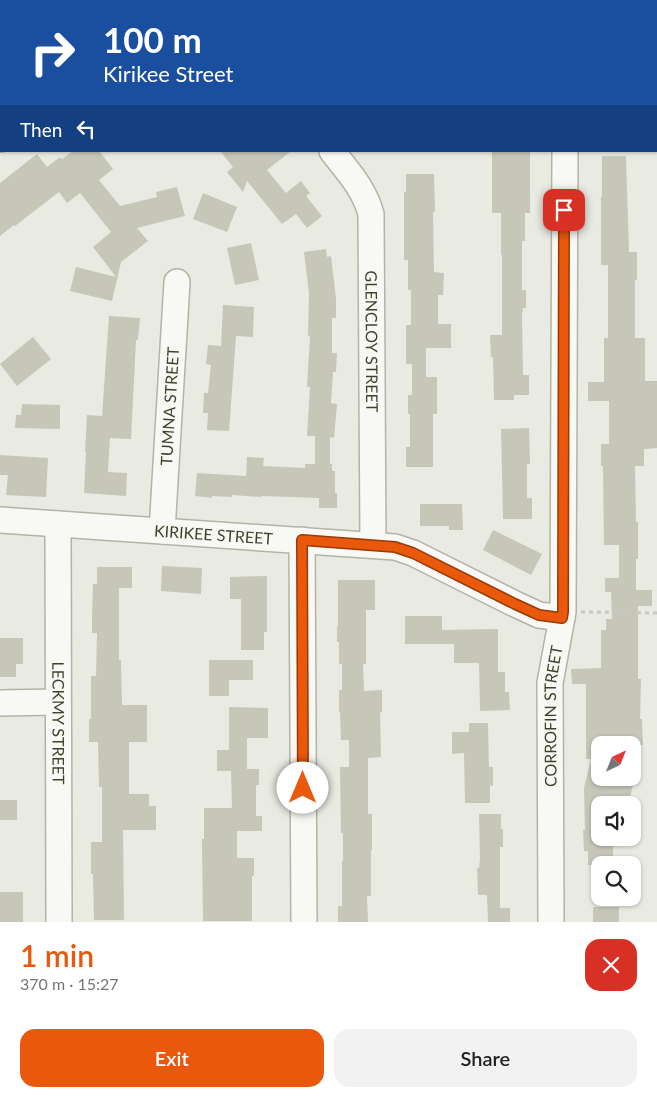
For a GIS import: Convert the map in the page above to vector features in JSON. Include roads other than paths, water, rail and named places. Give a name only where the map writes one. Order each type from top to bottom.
[{"type":"street","name":"GLENCLOY STREET","points":[[333,152],[359,185],[367,200],[371,214],[373,545]]},
{"type":"street","name":"CORROFIN STREET","points":[[551,922],[550,683],[562,615],[565,152]]},
{"type":"street","name":"TUMNA STREET","points":[[162,531],[177,282]]},
{"type":"street","name":"KIRIKEE STREET","points":[[0,520],[395,547],[413,553],[539,615],[562,615]]},
{"type":"street","name":"LECKMY STREET","points":[[58,524],[59,922]]},
{"type":"street","points":[[302,540],[304,922]]},
{"type":"street","points":[[0,703],[57,702]]}]
